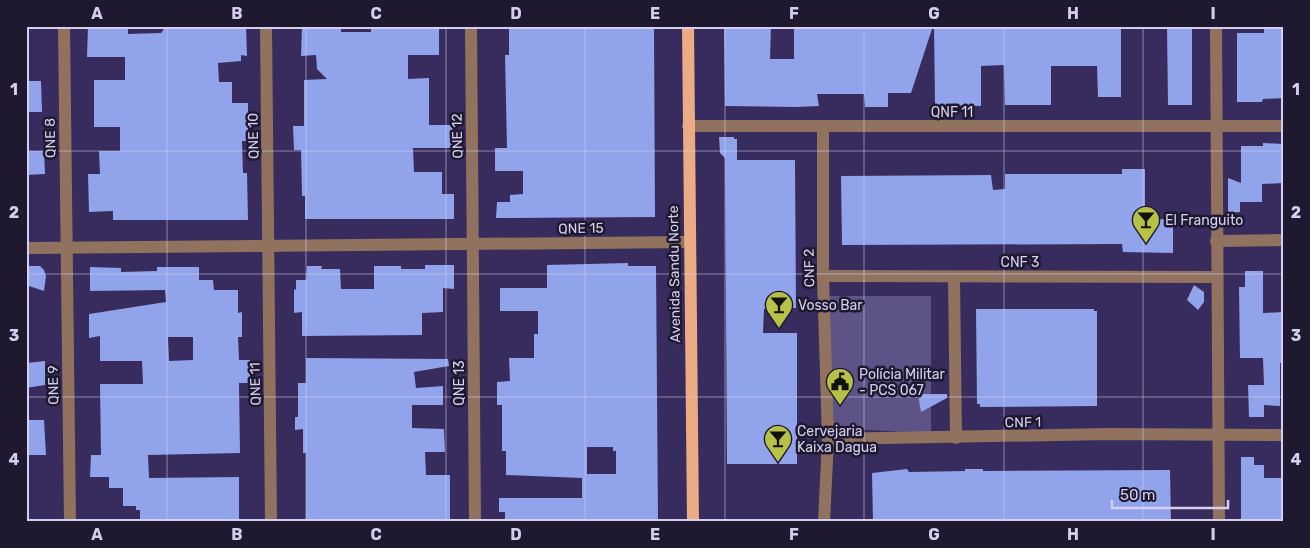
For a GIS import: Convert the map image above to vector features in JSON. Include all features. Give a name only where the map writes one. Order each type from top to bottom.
[{"type":"main road","name":"Avenida Sandu Norte","points":[[688,26],[692,522]]},
{"type":"street","name":"QNE 8","points":[[64,26],[66,249]]},
{"type":"street","name":"QNE 10","points":[[266,26],[269,246]]},
{"type":"street","name":"QNE 12","points":[[471,26],[473,245]]},
{"type":"street","points":[[1216,26],[1218,127],[1216,277],[1219,522]]},
{"type":"street","name":"QNF 11","points":[[688,126],[1284,126]]},
{"type":"street","name":"CNF 2","points":[[823,127],[823,276],[828,439],[824,522]]},
{"type":"street","points":[[1216,241],[1284,240]]},
{"type":"street","name":"QNE 15","points":[[26,248],[689,242]]},
{"type":"street","name":"QNE 13","points":[[473,245],[475,522]]},
{"type":"street","name":"QNE 11","points":[[269,246],[271,522]]},
{"type":"street","name":"QNE 9","points":[[66,249],[70,522]]},
{"type":"street","name":"CNF 3","points":[[823,276],[1216,277]]},
{"type":"street","points":[[954,276],[956,438]]},
{"type":"street","name":"CNF 1","points":[[828,439],[1109,434],[1284,435]]},
{"type":"shaded area","points":[[826,296],[931,296],[931,433],[828,428]]},
{"type":"building","points":[[88,26],[128,26],[128,34],[161,33],[166,26],[246,26],[247,56],[241,55],[241,61],[218,63],[219,82],[232,82],[232,103],[248,103],[248,141],[242,141],[243,173],[247,173],[248,220],[113,220],[113,211],[89,212],[88,174],[100,174],[99,151],[120,151],[120,127],[94,127],[94,80],[125,80],[125,57],[87,57]]},
{"type":"building","points":[[302,26],[341,26],[341,32],[371,32],[371,26],[439,26],[439,55],[408,55],[408,79],[429,78],[429,125],[453,125],[453,148],[413,148],[414,172],[442,172],[442,194],[454,194],[454,219],[305,219],[305,196],[302,196],[301,150],[294,150],[293,126],[304,126],[304,80],[327,79],[317,69],[316,55],[301,56]]},
{"type":"building","points":[[509,26],[654,26],[655,217],[496,218],[497,202],[510,202],[510,195],[523,194],[523,171],[495,171],[495,148],[507,148],[505,55],[509,55]]},
{"type":"building","points":[[724,26],[771,26],[770,59],[794,59],[794,26],[933,26],[911,93],[888,93],[888,107],[865,107],[864,94],[817,94],[819,106],[795,107],[725,106]]},
{"type":"building","points":[[934,26],[1097,26],[1097,29],[1121,29],[1121,97],[1098,97],[1097,66],[1051,66],[1051,105],[1005,105],[1004,65],[981,66],[981,106],[935,105]]},
{"type":"building","points":[[1167,26],[1192,26],[1192,105],[1168,105]]},
{"type":"building","points":[[1264,26],[1284,26],[1284,98],[1263,99],[1262,102],[1237,102],[1237,33],[1264,33]]},
{"type":"building","points":[[26,81],[41,81],[42,112],[26,112]]},
{"type":"building","points":[[719,137],[734,137],[734,139],[737,139],[737,160],[795,160],[796,308],[764,309],[763,333],[797,333],[797,464],[727,464],[725,158],[720,153]]},
{"type":"building","points":[[1263,143],[1283,144],[1284,183],[1262,184],[1262,202],[1240,202],[1240,212],[1228,213],[1228,178],[1241,183],[1241,146],[1263,146]]},
{"type":"building","points":[[26,151],[44,151],[45,174],[26,175]]},
{"type":"building","points":[[1122,169],[1145,169],[1145,206],[1148,206],[1148,216],[1159,216],[1159,219],[1173,220],[1173,253],[1123,252],[1122,244],[842,245],[841,176],[991,175],[993,190],[1005,189],[1005,174],[1122,174]]},
{"type":"building","points":[[628,263],[628,266],[656,266],[658,522],[505,522],[505,512],[499,512],[499,498],[582,498],[582,478],[506,475],[506,451],[502,451],[502,405],[497,405],[497,382],[510,381],[509,358],[534,358],[534,334],[538,334],[538,311],[500,311],[500,288],[547,288],[547,265]],"holes":[[[587,447],[613,447],[613,451],[616,451],[616,474],[587,474]]]},
{"type":"building","points":[[425,265],[454,265],[454,289],[443,288],[443,312],[422,313],[422,335],[302,336],[302,312],[294,313],[294,290],[296,289],[296,280],[306,280],[307,266],[322,266],[321,269],[340,269],[341,289],[374,289],[374,266],[401,266],[401,269],[425,269]]},
{"type":"building","points":[[26,266],[40,266],[44,270],[46,276],[44,291],[26,285]]},
{"type":"building","points":[[90,267],[121,268],[121,272],[157,271],[157,267],[199,267],[199,280],[213,280],[214,290],[238,290],[238,313],[242,312],[242,337],[238,337],[239,360],[250,360],[250,383],[239,383],[240,453],[148,455],[149,478],[239,477],[239,522],[140,522],[140,510],[136,510],[136,506],[123,506],[123,488],[109,488],[109,477],[90,477],[91,455],[101,455],[100,384],[143,384],[142,361],[100,361],[100,336],[89,338],[89,314],[166,302],[165,290],[90,291]],"holes":[[[168,337],[193,337],[193,360],[169,361]]]},
{"type":"building","points":[[1245,271],[1263,271],[1263,313],[1284,312],[1284,363],[1280,363],[1280,406],[1264,405],[1264,417],[1249,417],[1248,385],[1264,385],[1263,358],[1240,358],[1239,287],[1245,287]]},
{"type":"building","points":[[1194,285],[1204,292],[1204,302],[1198,310],[1187,300]]},
{"type":"building","points":[[976,309],[1094,309],[1094,311],[1097,311],[1097,406],[980,407],[980,404],[977,404]]},
{"type":"building","points":[[306,358],[448,359],[449,366],[414,372],[416,388],[443,386],[443,405],[412,405],[412,428],[444,429],[445,452],[425,452],[426,475],[450,475],[450,522],[306,522],[306,453],[303,453],[303,429],[295,430],[295,417],[298,417],[298,383],[306,383]]},
{"type":"building","points":[[45,361],[45,385],[26,388],[26,363]]},
{"type":"building","points":[[918,394],[947,394],[947,398],[921,412]]},
{"type":"building","points":[[26,420],[44,420],[46,455],[26,455]]},
{"type":"building","points":[[1241,457],[1254,457],[1254,465],[1264,465],[1264,478],[1284,478],[1284,522],[1241,522]]},
{"type":"building","points":[[907,469],[909,472],[965,471],[965,469],[983,469],[983,471],[1170,470],[1171,522],[873,522],[872,473]]},
{"type":"place","name":"El Franguito","points":[[1146,244]]},
{"type":"place","name":"Vosso Bar","points":[[779,329]]},
{"type":"place","name":"Polícia Militar - PCS 067","points":[[840,406]]},
{"type":"place","name":"Cervejaria Kaixa Dagua","points":[[778,463]]}]
